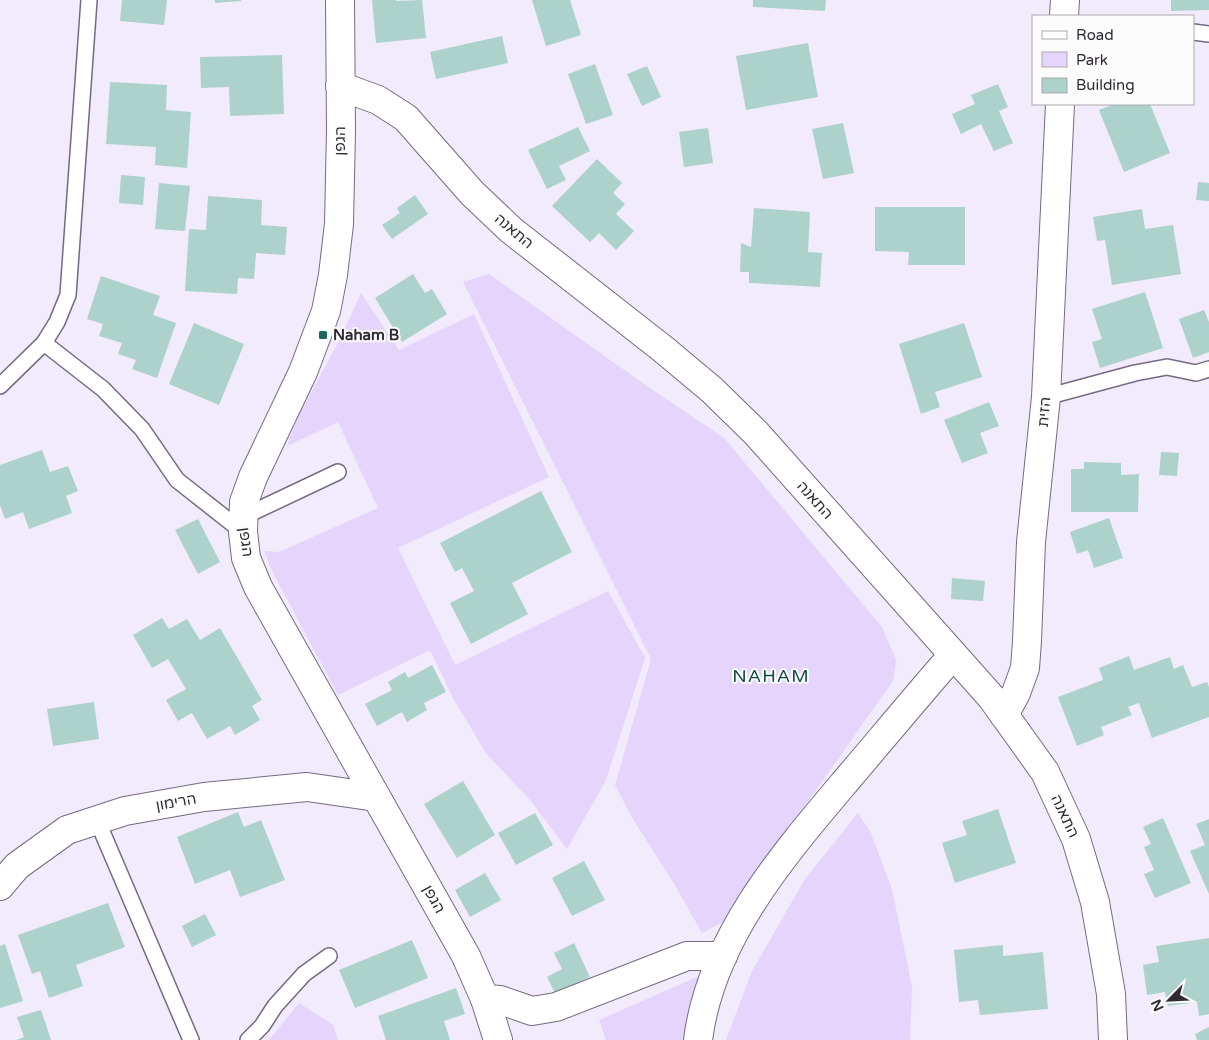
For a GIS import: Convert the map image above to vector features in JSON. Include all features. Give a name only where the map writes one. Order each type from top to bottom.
[{"type":"street","name":"הגפן","points":[[340,0],[339,224],[333,275],[326,311],[303,372],[253,477],[244,502],[243,525],[246,558],[258,587],[466,956],[485,999],[498,1040]]},
{"type":"street","points":[[1064,15],[1065,0]]},
{"type":"street","name":"התאנה","points":[[340,86],[378,100],[406,118],[472,193],[511,230],[663,349],[712,390],[756,433],[992,698],[1045,772],[1076,839],[1095,902],[1111,994],[1113,1040]]},
{"type":"street","name":"הזית","points":[[1004,715],[1016,693],[1025,668],[1032,542],[1046,397],[1060,105]]},
{"type":"street","points":[[698,1040],[710,988],[723,956],[750,906],[780,860],[953,655]]},
{"type":"street","name":"הרימון","points":[[0,886],[17,866],[67,830],[125,811],[204,797],[307,787],[376,797]]},
{"type":"street","points":[[485,999],[500,1000],[532,1011],[556,1007],[687,956],[723,956]]},
{"type":"lane","points":[[0,386],[44,343],[57,322],[68,296],[89,0]]},
{"type":"lane","points":[[1194,32],[1209,34]]},
{"type":"lane","points":[[44,343],[103,389],[142,429],[177,480],[243,525],[338,472]]},
{"type":"lane","points":[[1046,397],[1135,372],[1167,367],[1196,373],[1209,369]]},
{"type":"lane","points":[[97,820],[191,1040]]},
{"type":"lane","points":[[248,1040],[262,1026],[275,1006],[304,974],[330,956]]},
{"type":"green space","points":[[489,274],[644,384],[724,438],[882,627],[896,660],[893,681],[723,922],[702,933],[676,887],[631,816],[615,785],[651,659],[463,282]]},
{"type":"green space","points":[[361,293],[399,350],[474,314],[549,477],[398,548],[455,665],[608,591],[645,658],[606,780],[567,849],[530,800],[486,753],[453,698],[430,650],[338,695],[272,571],[264,551],[279,552],[378,508],[338,422],[287,446],[299,415],[339,341]]},
{"type":"green space","points":[[858,813],[871,833],[892,889],[912,987],[910,1040],[726,1040],[752,971],[805,879]]},
{"type":"green space","points":[[699,976],[682,1040],[606,1040],[599,1020]]},
{"type":"green space","points":[[299,1003],[333,1025],[338,1040],[269,1040]]},
{"type":"building","points":[[122,0],[167,0],[164,25],[120,21]]},
{"type":"building","points":[[215,0],[241,0],[241,1],[215,3]]},
{"type":"building","points":[[372,0],[422,0],[426,38],[376,43]]},
{"type":"building","points":[[532,0],[570,0],[581,35],[546,46]]},
{"type":"building","points":[[753,0],[826,0],[825,11],[753,7]]},
{"type":"building","points":[[1171,0],[1209,0],[1209,10],[1171,11]]},
{"type":"building","points":[[502,36],[508,63],[436,79],[430,52]]},
{"type":"building","points":[[808,43],[818,97],[746,110],[736,56]]},
{"type":"building","points":[[282,55],[284,114],[230,116],[229,87],[201,88],[200,57]]},
{"type":"building","points":[[595,64],[613,115],[586,124],[568,74]]},
{"type":"building","points":[[647,66],[661,97],[642,106],[627,74]]},
{"type":"building","points":[[110,82],[167,85],[166,110],[191,112],[187,168],[155,165],[156,147],[106,144]]},
{"type":"building","points":[[998,84],[1008,107],[999,111],[1013,143],[994,151],[981,124],[961,134],[952,114],[975,104],[971,95]]},
{"type":"building","points":[[1112,105],[1150,105],[1170,153],[1124,172],[1099,110]]},
{"type":"building","points":[[843,123],[854,173],[823,179],[812,129]]},
{"type":"building","points":[[578,127],[590,151],[559,166],[566,180],[547,189],[528,150]]},
{"type":"building","points":[[708,128],[713,163],[684,167],[679,132]]},
{"type":"building","points":[[597,159],[622,183],[613,193],[625,204],[616,214],[634,231],[616,250],[599,233],[590,242],[552,206]]},
{"type":"building","points":[[121,175],[145,177],[143,205],[119,203]]},
{"type":"building","points":[[1198,182],[1209,183],[1209,201],[1196,200]]},
{"type":"building","points":[[159,183],[190,186],[185,231],[155,229]]},
{"type":"building","points":[[415,195],[428,214],[392,239],[382,225],[400,213],[397,208]]},
{"type":"building","points":[[208,196],[262,200],[261,225],[287,227],[285,255],[256,253],[254,279],[238,278],[237,294],[185,291],[189,229],[206,230]]},
{"type":"building","points":[[875,207],[965,207],[965,265],[908,265],[909,252],[875,251]]},
{"type":"building","points":[[754,208],[810,212],[808,252],[822,253],[820,287],[749,283],[749,272],[740,272],[741,243],[751,247]]},
{"type":"building","points":[[1142,209],[1145,229],[1173,225],[1181,274],[1112,285],[1105,240],[1097,241],[1093,217]]},
{"type":"building","points":[[413,274],[425,293],[432,289],[447,314],[402,342],[375,298]]},
{"type":"building","points":[[101,276],[160,296],[153,315],[176,323],[157,378],[132,369],[136,360],[118,354],[122,343],[99,336],[103,324],[87,319]]},
{"type":"building","points":[[1145,292],[1163,348],[1100,368],[1092,342],[1102,339],[1092,309]]},
{"type":"building","points":[[1204,310],[1209,322],[1209,352],[1193,358],[1179,319]]},
{"type":"building","points":[[194,323],[244,344],[219,405],[169,384]]},
{"type":"building","points":[[964,323],[982,377],[935,392],[940,407],[921,414],[899,344]]},
{"type":"building","points":[[989,402],[999,426],[980,433],[988,453],[962,463],[944,420]]},
{"type":"building","points":[[42,450],[50,472],[68,466],[78,491],[66,496],[72,513],[29,529],[23,512],[5,519],[0,505],[0,465]]},
{"type":"building","points":[[1161,452],[1179,453],[1177,476],[1159,475]]},
{"type":"building","points":[[1084,462],[1121,463],[1121,475],[1139,474],[1138,512],[1071,512],[1071,469],[1084,469]]},
{"type":"building","points":[[541,491],[572,552],[512,583],[528,614],[471,644],[450,603],[474,591],[462,568],[455,572],[440,543]]},
{"type":"building","points":[[1109,518],[1123,558],[1094,568],[1088,550],[1077,554],[1070,532]]},
{"type":"building","points":[[198,519],[220,562],[198,574],[175,530]]},
{"type":"building","points":[[952,578],[985,581],[983,601],[951,599]]},
{"type":"building","points":[[162,618],[169,629],[187,619],[200,640],[220,628],[262,700],[252,706],[260,720],[235,735],[230,726],[207,739],[192,713],[178,721],[166,700],[186,689],[168,659],[152,668],[133,635]]},
{"type":"building","points":[[1129,656],[1134,670],[1170,657],[1174,669],[1183,665],[1192,687],[1207,682],[1209,687],[1209,717],[1152,738],[1139,703],[1128,707],[1132,715],[1101,727],[1104,735],[1077,746],[1058,697],[1103,680],[1099,668]]},
{"type":"building","points":[[432,665],[446,692],[424,703],[427,710],[407,722],[402,712],[377,726],[365,704],[392,690],[388,682],[405,672],[408,678]]},
{"type":"building","points":[[94,702],[99,739],[53,746],[47,709]]},
{"type":"building","points":[[463,781],[495,835],[457,858],[424,804]]},
{"type":"building","points":[[998,809],[1016,863],[955,883],[942,843],[967,835],[962,821]]},
{"type":"building","points":[[238,812],[244,827],[261,820],[285,880],[240,897],[230,870],[195,884],[177,837]]},
{"type":"building","points":[[535,813],[553,845],[516,865],[498,833]]},
{"type":"building","points":[[1163,818],[1191,883],[1155,898],[1144,874],[1154,870],[1144,847],[1151,844],[1143,827]]},
{"type":"building","points":[[1209,819],[1209,894],[1190,851],[1205,845],[1196,824]]},
{"type":"building","points":[[584,861],[605,900],[572,916],[552,878]]},
{"type":"building","points":[[485,873],[501,900],[470,917],[455,890]]},
{"type":"building","points":[[108,903],[125,947],[76,965],[83,986],[49,998],[40,971],[32,974],[18,935]]},
{"type":"building","points":[[205,914],[216,935],[192,947],[182,926]]},
{"type":"building","points":[[1209,938],[1209,1014],[1199,1016],[1197,1002],[1168,1006],[1165,992],[1147,995],[1143,965],[1159,962],[1156,946]]},
{"type":"building","points":[[412,940],[428,978],[355,1008],[339,970]]},
{"type":"building","points":[[574,943],[590,977],[555,993],[547,977],[562,969],[554,953]]},
{"type":"building","points":[[5,944],[23,1001],[0,1008],[0,946]]},
{"type":"building","points":[[1003,945],[1003,956],[1043,952],[1048,1009],[980,1015],[978,1000],[959,1002],[954,950]]},
{"type":"building","points":[[456,988],[465,1014],[444,1021],[450,1040],[386,1040],[378,1016]]},
{"type":"building","points":[[41,1010],[51,1040],[16,1040],[24,1037],[17,1017]]},
{"type":"building","points":[[1209,1027],[1209,1040],[1197,1040],[1195,1034]]},
{"type":"place","name":"Naham B","points":[[323,335]]},
{"type":"district","name":"NAHAM","points":[[771,676]]}]
